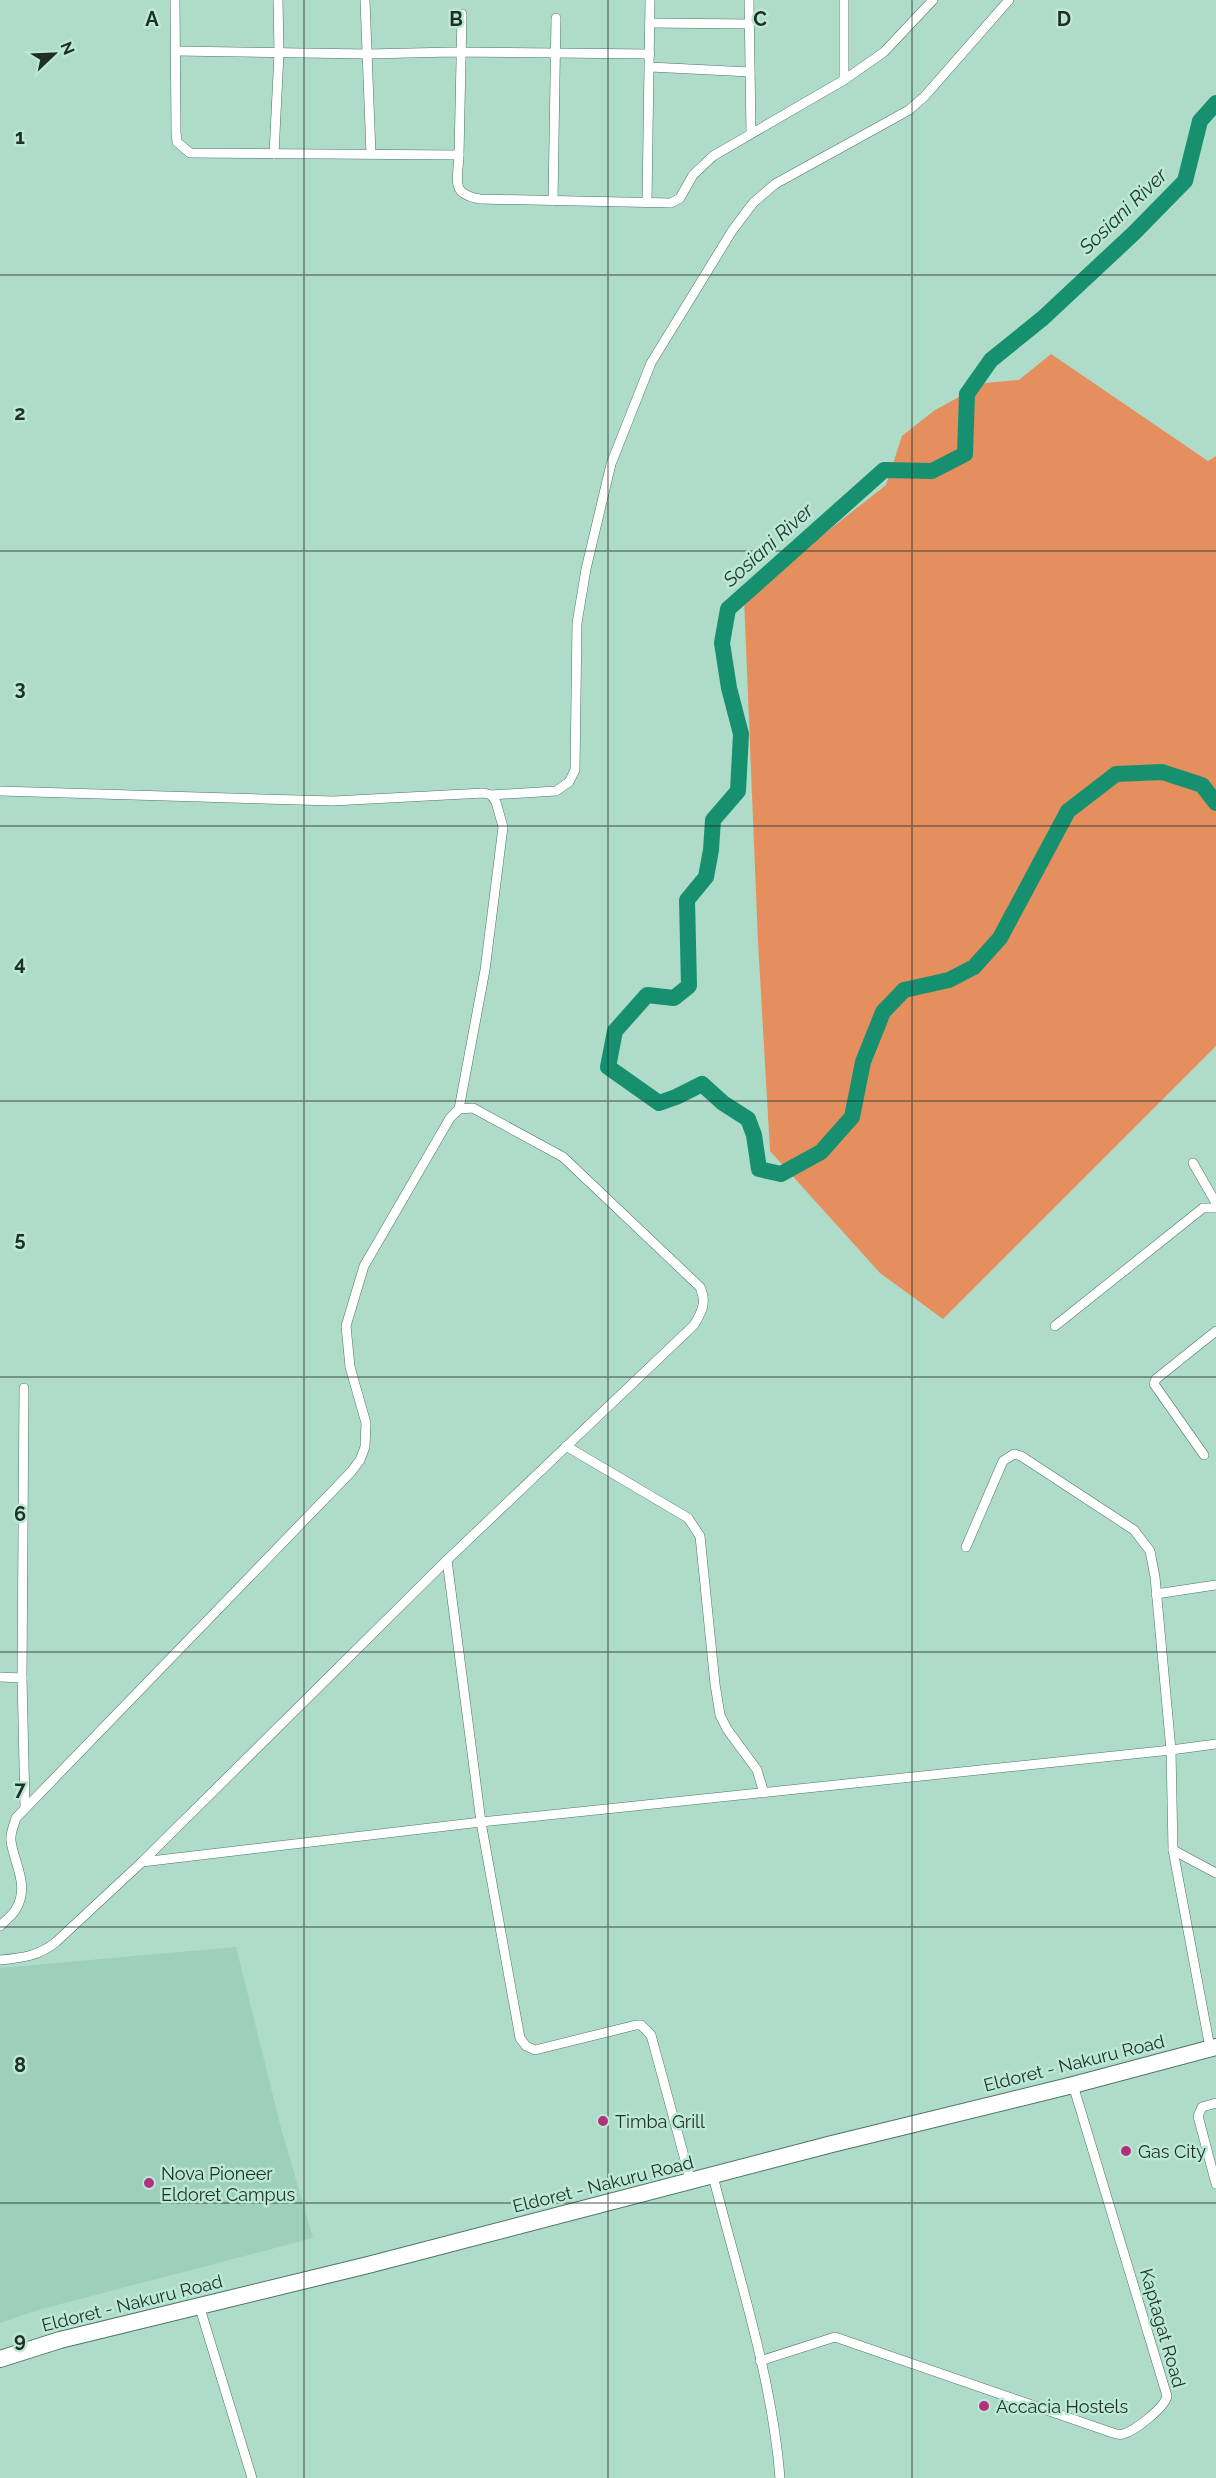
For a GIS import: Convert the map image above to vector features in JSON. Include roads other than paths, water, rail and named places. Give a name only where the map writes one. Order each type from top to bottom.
[{"type":"highway","name":"Eldoret - Nakuru Road","points":[[0,2360],[60,2340],[1213,2048]]},
{"type":"street","points":[[175,0],[176,132],[177,142],[190,153],[459,155]]},
{"type":"street","points":[[274,154],[279,53],[278,0]]},
{"type":"street","points":[[365,0],[371,154]]},
{"type":"street","points":[[647,202],[650,0]]},
{"type":"street","points":[[748,0],[751,133]]},
{"type":"street","points":[[844,0],[844,80]]},
{"type":"street","points":[[462,14],[458,185],[465,197],[670,203],[680,198],[693,175],[713,156],[844,80],[884,52],[933,0]]},
{"type":"street","points":[[0,791],[333,801],[556,790],[569,782],[575,770],[577,623],[594,531],[611,464],[651,363],[732,231],[753,203],[775,184],[909,110],[924,97],[1009,0]]},
{"type":"street","points":[[553,201],[556,18]]},
{"type":"street","points":[[650,23],[749,24]]},
{"type":"street","points":[[176,51],[650,54]]},
{"type":"street","points":[[650,67],[750,72]]},
{"type":"street","points":[[459,1110],[485,970],[503,827],[499,807],[491,795]]},
{"type":"street","points":[[0,1926],[15,1911],[21,1897],[22,1885],[11,1840],[16,1818],[351,1472],[360,1460],[365,1447],[366,1423],[350,1367],[346,1326],[364,1266],[450,1118],[459,1110],[473,1108],[562,1157],[689,1276],[703,1295],[703,1311],[694,1325],[447,1560],[141,1862],[44,1951],[25,1957],[0,1960]]},
{"type":"street","points":[[1193,1162],[1216,1203]]},
{"type":"street","points":[[1055,1326],[1203,1208],[1216,1208]]},
{"type":"street","points":[[1204,1455],[1154,1384],[1216,1331]]},
{"type":"street","points":[[24,1388],[22,1678],[25,1807]]},
{"type":"street","points":[[566,1446],[688,1518],[696,1527],[700,1536],[720,1715],[727,1729],[757,1770],[764,1793]]},
{"type":"street","points":[[966,1547],[1004,1461],[1014,1454],[1021,1456],[1134,1530],[1150,1551],[1170,1750],[1173,1850],[1213,2048]]},
{"type":"street","points":[[447,1560],[481,1822],[520,2038],[526,2046],[535,2050],[636,2025],[645,2028],[651,2035],[691,2182]]},
{"type":"street","points":[[1156,1594],[1216,1585]]},
{"type":"street","points":[[0,1677],[22,1678]]},
{"type":"street","points":[[141,1862],[481,1822],[1216,1744]]},
{"type":"street","points":[[1173,1850],[1216,1873]]},
{"type":"street","name":"Kaptagat Road","points":[[760,2361],[835,2337],[1122,2435],[1160,2409],[1166,2403],[1167,2396],[1073,2085]]},
{"type":"street","points":[[1216,2103],[1202,2107],[1198,2116],[1216,2184]]},
{"type":"street","points":[[713,2176],[760,2361],[777,2442],[780,2478]]},
{"type":"street","points":[[199,2305],[252,2478]]},
{"type":"waterway","name":"Sosiani River","points":[[1216,103],[1200,121],[1185,181],[1134,233],[1043,318],[991,360],[967,394],[965,454],[932,471],[884,470],[728,609],[722,643],[729,688],[741,734],[738,791],[713,820],[706,877],[687,900],[689,986],[674,998],[647,995],[615,1031],[608,1067],[659,1103],[702,1084],[723,1103],[748,1119],[754,1135],[759,1169],[781,1174],[821,1152],[852,1117],[863,1062],[883,1012],[904,990],[949,980],[974,967],[1000,938],[1068,811],[1116,774],[1162,772],[1202,785],[1216,803]]},
{"type":"place","name":"Timba Grill","points":[[603,2121]]},
{"type":"place","name":"Gas City","points":[[1126,2151]]},
{"type":"place","name":"Nova Pioneer Eldoret Campus","points":[[149,2183]]},
{"type":"place","name":"Accacia Hostels","points":[[984,2406]]}]
